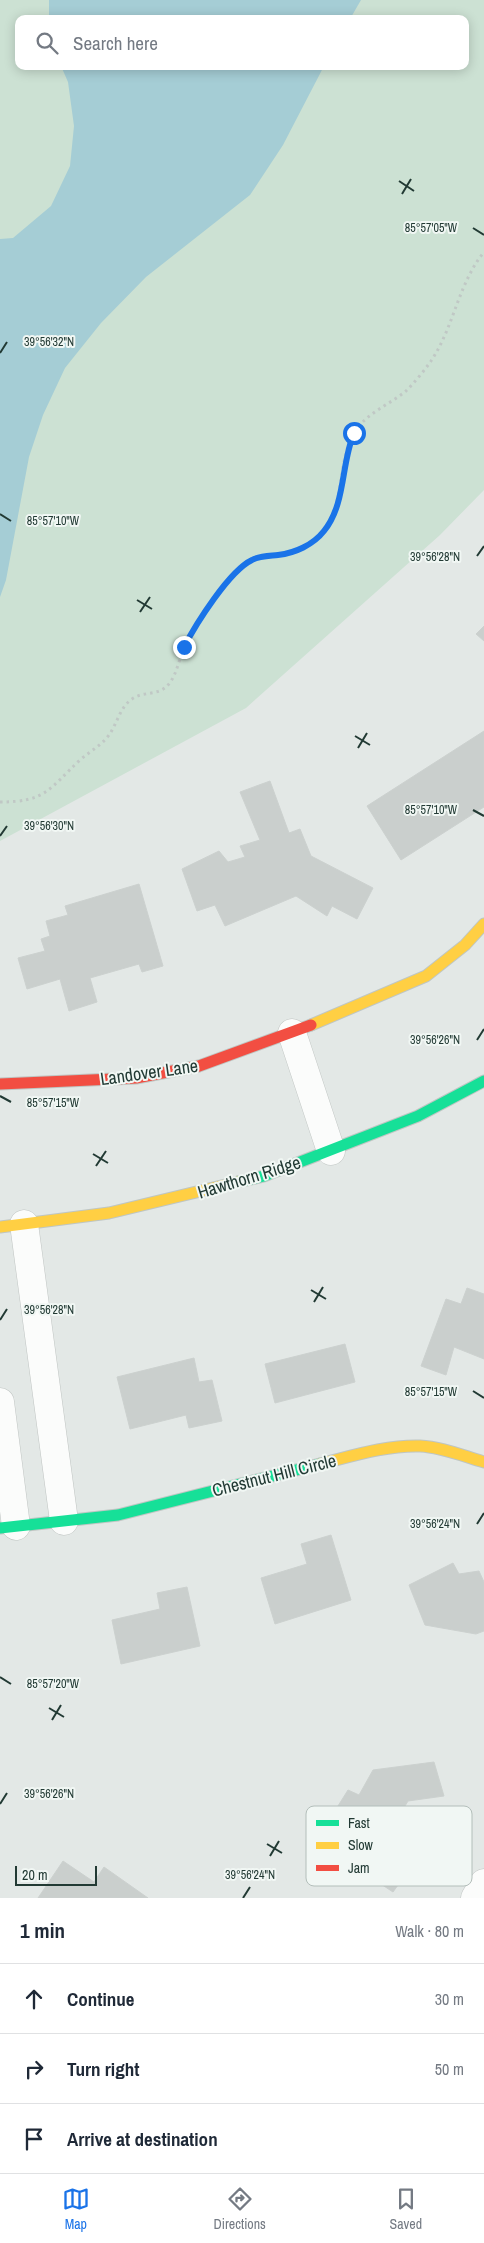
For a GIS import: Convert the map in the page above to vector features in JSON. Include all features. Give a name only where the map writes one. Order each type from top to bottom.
[{"type":"street","name":"Landover Lane","points":[[0,1084],[136,1078],[199,1066],[292,1033],[426,976],[465,945],[484,924]]},
{"type":"street","points":[[292,1033],[331,1151]]},
{"type":"street","name":"Hawthorn Ridge","points":[[12,1226],[109,1213],[172,1200],[264,1176],[418,1116],[484,1081]]},
{"type":"street","points":[[12,1226],[64,1521]]},
{"type":"street","name":"Chestnut Hill Circle","points":[[0,1402],[8,1527],[118,1515],[374,1450],[419,1446],[451,1451],[484,1462]]},
{"type":"street","points":[[475,1898],[484,1883]]},
{"type":"path","points":[[0,802],[39,797],[80,760],[102,744],[122,709],[131,699],[140,694],[159,691],[168,685],[192,632],[216,597],[243,565],[253,559],[292,553],[314,541],[324,532],[336,509],[347,452],[354,433],[363,422],[406,391],[432,360],[442,342],[465,282],[484,252]]},
{"type":"green space","points":[[0,0],[484,0],[484,490],[440,535],[246,708],[0,841]]},
{"type":"water","points":[[49,0],[361,0],[352,15],[49,15]]},
{"type":"water","points":[[63,70],[322,70],[283,145],[250,195],[146,277],[101,323],[65,368],[43,415],[29,457],[6,580],[0,597],[0,239],[13,238],[51,206],[70,166],[74,126],[68,82]]},
{"type":"building","points":[[484,626],[484,641],[476,634]]},
{"type":"building","points":[[484,731],[484,807],[401,860],[367,806]]},
{"type":"building","points":[[270,781],[289,833],[300,829],[311,856],[373,888],[357,919],[332,906],[327,916],[296,896],[225,926],[215,905],[197,911],[182,869],[219,851],[228,862],[245,857],[240,846],[260,840],[240,792]]},
{"type":"building","points":[[139,884],[163,966],[142,972],[139,964],[90,978],[97,1002],[69,1011],[60,979],[27,989],[18,958],[45,951],[41,939],[50,936],[46,921],[68,915],[65,906]]},
{"type":"building","points":[[467,1288],[484,1294],[484,1359],[454,1347],[446,1375],[421,1366],[446,1299],[461,1304]]},
{"type":"building","points":[[345,1344],[355,1382],[275,1403],[265,1364]]},
{"type":"building","points":[[194,1358],[199,1382],[212,1380],[222,1421],[189,1428],[186,1415],[130,1429],[117,1377]]},
{"type":"building","points":[[331,1535],[351,1600],[275,1624],[261,1578],[307,1564],[301,1544]]},
{"type":"building","points":[[453,1563],[459,1574],[479,1571],[484,1582],[484,1631],[476,1634],[425,1625],[409,1585]]},
{"type":"building","points":[[187,1587],[200,1646],[121,1664],[112,1620],[160,1609],[157,1593]]},
{"type":"building","points":[[434,1762],[444,1796],[408,1801],[405,1806],[338,1806],[348,1790],[359,1795],[373,1770]]},
{"type":"building","points":[[63,1861],[94,1882],[104,1867],[148,1898],[38,1898]]},
{"type":"building","points":[[384,1886],[397,1886],[393,1892]]},
{"type":"traffic: fast","points":[[238,1182],[264,1176],[418,1116],[484,1081]]},
{"type":"traffic: fast","points":[[0,1528],[118,1515],[320,1464]]},
{"type":"traffic: slow","points":[[311,1025],[426,976],[465,945],[484,924]]},
{"type":"traffic: slow","points":[[0,1227],[109,1213],[238,1182]]},
{"type":"traffic: slow","points":[[320,1464],[382,1449],[407,1446],[444,1450],[484,1462]]},
{"type":"traffic: jam","points":[[0,1084],[136,1078],[199,1066],[311,1025]]},
{"type":"route","points":[[184,647],[216,597],[243,565],[253,559],[292,553],[305,547],[324,532],[336,509],[347,452],[354,433]]}]
